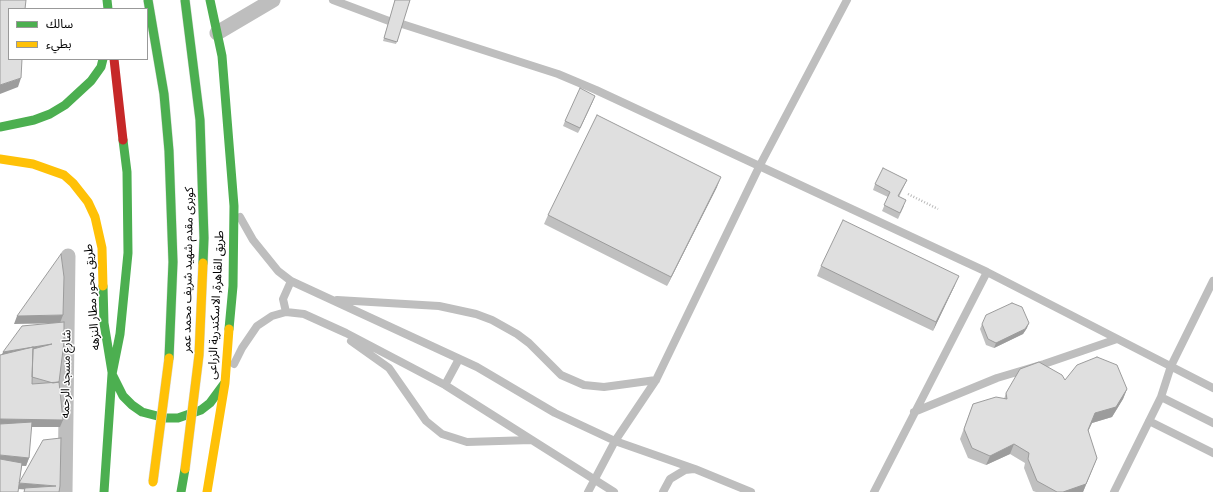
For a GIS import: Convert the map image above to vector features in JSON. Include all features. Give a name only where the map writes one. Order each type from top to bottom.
[{"type":"main road","name":"كوبرى مقدم شهيد شريف محمد عمر","points":[[148,0],[163,86],[170,151],[173,262],[168,372],[151,492]]},
{"type":"main road","name":"كوبرى مقدم شهيد شريف محمد عمر","points":[[181,492],[199,355],[204,238],[200,120],[185,0]]},
{"type":"main road","name":"طريق القاهرة, الاسكندرية الزراعى","points":[[207,492],[225,383],[233,286],[234,206],[222,56],[210,0]]},
{"type":"main road","points":[[0,127],[34,120],[50,114],[66,105],[91,81],[101,67],[103,60]]},
{"type":"main road","points":[[104,492],[112,374],[125,294],[129,213],[124,138],[114,60]]},
{"type":"main road","name":"طريق محور مطار النزهه","points":[[0,160],[34,164],[64,175],[73,183],[88,202],[97,222],[102,248],[104,323],[112,374]]},
{"type":"main road","points":[[112,374],[123,396],[132,405],[148,414],[165,418],[178,418],[201,410],[214,398],[225,383]]},
{"type":"street","points":[[217,33],[273,0]]},
{"type":"street","name":"شارع مسجد الرحمه","points":[[65,492],[68,256]]},
{"type":"lane","points":[[333,0],[389,21]]},
{"type":"lane","points":[[588,492],[615,441],[656,380],[759,167],[847,0]]},
{"type":"lane","points":[[402,24],[558,74],[987,272],[1213,388]]},
{"type":"lane","points":[[234,206],[253,240],[278,271],[291,281],[477,366],[555,414],[615,441],[695,468],[751,492]]},
{"type":"lane","points":[[874,492],[987,272]]},
{"type":"lane","points":[[286,312],[283,300],[291,281]]},
{"type":"lane","points":[[1114,492],[1161,397],[1171,366],[1213,281]]},
{"type":"lane","points":[[332,300],[432,305],[476,314],[492,320],[517,334],[529,342],[562,375],[584,385],[604,387],[656,380]]},
{"type":"lane","points":[[225,383],[242,348],[257,326],[272,316],[286,312],[304,314],[328,324],[444,385],[614,492]]},
{"type":"lane","points":[[328,324],[389,368],[423,417],[442,434],[467,442],[531,440]]},
{"type":"lane","points":[[914,412],[997,378],[1044,364],[1117,339]]},
{"type":"lane","points":[[444,385],[459,359]]},
{"type":"lane","points":[[1161,397],[1213,422]]},
{"type":"lane","points":[[1149,421],[1213,453]]},
{"type":"lane","points":[[663,492],[670,480],[686,470],[695,468]]},
{"type":"path","points":[[908,194],[938,209]]},
{"type":"building","points":[[0,0],[26,0],[25,8],[8,8],[8,60],[22,60],[21,78],[0,85]]},
{"type":"building","points":[[395,0],[410,0],[397,42],[384,38]]},
{"type":"building","points":[[580,88],[595,96],[580,128],[565,121]]},
{"type":"building","points":[[597,115],[721,177],[671,277],[548,215]]},
{"type":"building","points":[[883,168],[907,180],[898,196],[906,200],[900,213],[884,205],[890,192],[875,184]]},
{"type":"building","points":[[843,220],[959,276],[936,322],[821,266]]},
{"type":"building","points":[[61,254],[64,277],[63,315],[17,316]]},
{"type":"building","points":[[1012,303],[1022,307],[1029,323],[1025,329],[996,343],[988,339],[982,324],[986,315]]},
{"type":"building","points":[[64,322],[64,342],[59,382],[53,383],[32,377],[33,349],[52,344],[3,352],[22,326]]},
{"type":"building","points":[[33,347],[32,384],[59,382],[63,420],[0,419],[0,355]]},
{"type":"building","points":[[1097,357],[1117,365],[1127,389],[1116,407],[1095,413],[1088,430],[1097,458],[1086,484],[1063,492],[1057,492],[1037,481],[1028,459],[1029,453],[1014,444],[990,456],[972,448],[964,429],[973,404],[996,397],[1007,399],[1006,393],[1020,369],[1039,362],[1062,375],[1065,380],[1077,365]]},
{"type":"building","points":[[32,422],[29,458],[0,455],[0,424]]},
{"type":"building","points":[[61,438],[59,492],[24,492],[25,488],[56,486],[19,483],[43,440]]},
{"type":"building","points":[[0,459],[22,463],[18,492],[0,492]]},
{"type":"traffic: fast","points":[[107,0],[108,8]]},
{"type":"traffic: fast","points":[[148,0],[164,94],[169,151],[173,262],[169,358]]},
{"type":"traffic: fast","points":[[185,0],[200,120],[204,238],[203,263]]},
{"type":"traffic: fast","points":[[210,0],[222,56],[234,206],[233,286],[229,329]]},
{"type":"traffic: fast","points":[[0,127],[34,120],[50,114],[65,105],[91,81],[101,67],[103,60]]},
{"type":"traffic: fast","points":[[104,492],[112,374],[120,334],[128,253],[127,172],[123,140]]},
{"type":"traffic: fast","points":[[103,286],[104,323],[112,372]]},
{"type":"traffic: fast","points":[[112,374],[123,396],[132,405],[142,412],[165,418],[178,418],[201,410],[210,403],[224,384]]},
{"type":"traffic: fast","points":[[181,492],[185,469]]},
{"type":"traffic: slow","points":[[0,159],[33,164],[64,175],[73,183],[88,202],[95,217],[102,248],[103,286]]},
{"type":"traffic: slow","points":[[185,469],[199,355],[203,263]]},
{"type":"traffic: slow","points":[[207,492],[225,383],[229,329]]},
{"type":"traffic: slow","points":[[153,482],[169,358]]},
{"type":"traffic: jam","points":[[114,60],[123,140]]}]
